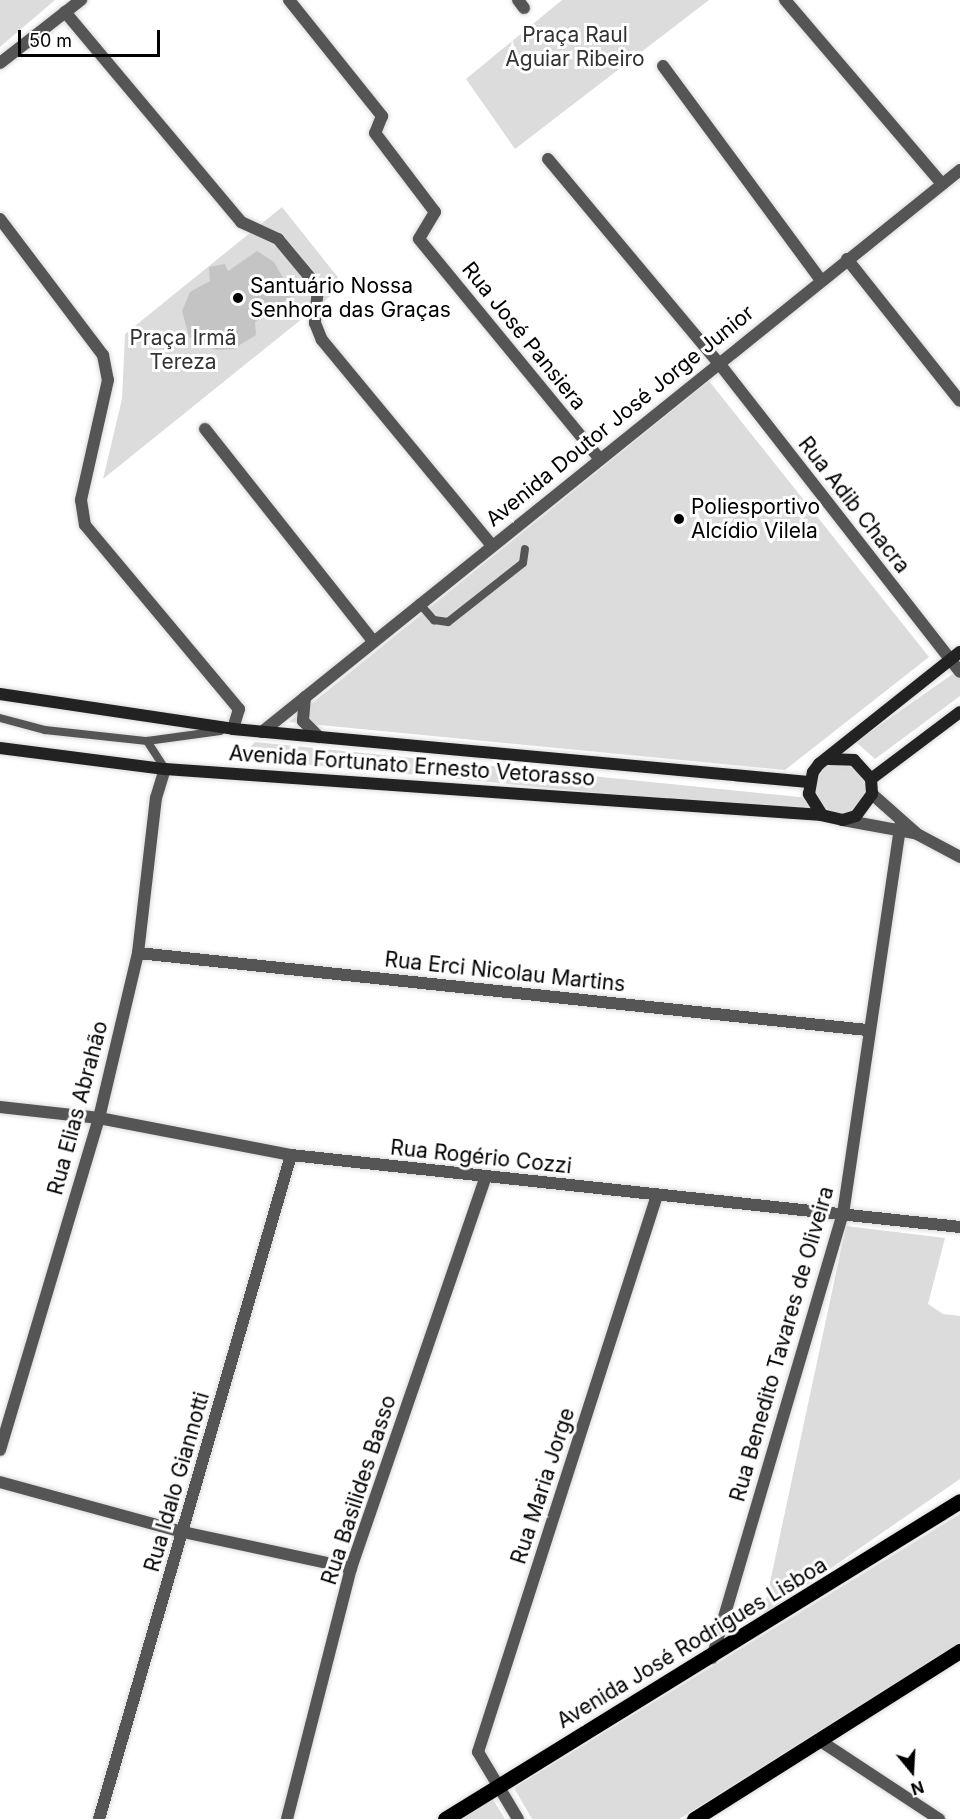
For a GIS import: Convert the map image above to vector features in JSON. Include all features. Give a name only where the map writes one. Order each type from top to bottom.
[{"type":"main road","points":[[829,759],[854,760],[871,779],[872,794],[856,816],[843,820],[822,815],[809,794],[809,782],[829,759],[955,656]]},
{"type":"main road","name":"Avenida Fortunato Ernesto Vetorasso","points":[[0,694],[233,729],[809,782]]},
{"type":"main road","points":[[871,779],[960,712]]},
{"type":"main road","name":"Avenida Fortunato Ernesto Vetorasso","points":[[0,748],[165,769],[822,815]]},
{"type":"main road","name":"Avenida José Rodrigues Lisboa","points":[[445,1819],[712,1658],[960,1500]]},
{"type":"main road","points":[[694,1819],[960,1651]]},
{"type":"street","points":[[0,63],[81,0]]},
{"type":"street","name":"Rua José Pansiera","points":[[289,0],[382,116],[375,133],[435,212],[419,240],[598,457]]},
{"type":"street","points":[[784,0],[942,184]]},
{"type":"street","points":[[65,12],[241,222],[278,239],[318,287],[315,324],[322,340],[491,544]]},
{"type":"street","points":[[663,66],[821,280]]},
{"type":"street","name":"Rua Adib Chacra","points":[[549,159],[718,362],[955,656],[960,672]]},
{"type":"street","name":"Avenida Doutor José Jorge Junior","points":[[262,732],[598,457],[960,170]]},
{"type":"street","points":[[0,219],[95,340],[108,381],[80,512],[85,525],[239,709],[233,729]]},
{"type":"street","points":[[847,259],[960,401]]},
{"type":"street","points":[[205,429],[373,641]]},
{"type":"street","points":[[306,696],[303,721],[319,738]]},
{"type":"street","name":"Rua Elias Abrahão","points":[[0,1450],[99,1118],[138,953],[156,798],[165,769]]},
{"type":"street","points":[[872,794],[899,826]]},
{"type":"street","points":[[843,820],[899,826],[960,857]]},
{"type":"street","name":"Rua Benedito Tavares de Oliveira","points":[[712,1658],[843,1214],[867,1030],[899,826]]},
{"type":"street","name":"Rua Erci Nicolau Martins","points":[[138,953],[867,1030]]},
{"type":"street","name":"Rua Rogério Cozzi","points":[[0,1107],[99,1118],[291,1155],[484,1178],[960,1227]]},
{"type":"street","name":"Rua Idalo Giannotti","points":[[99,1819],[291,1155]]},
{"type":"street","name":"Rua Basilides Basso","points":[[287,1819],[351,1568],[484,1178]]},
{"type":"street","name":"Rua Maria Jorge","points":[[499,1785],[478,1752],[657,1195]]},
{"type":"street","points":[[0,1482],[183,1532],[351,1568]]},
{"type":"street","points":[[819,1740],[939,1819]]},
{"type":"street","points":[[499,1785],[518,1819]]},
{"type":"lane","points":[[419,603],[434,620],[448,622],[523,563],[525,549]]},
{"type":"lane","points":[[0,718],[45,730],[147,741],[233,729]]},
{"type":"lane","points":[[147,741],[165,769]]},
{"type":"green space","points":[[0,0],[55,0],[0,47]]},
{"type":"green space","name":"Praça Raul Aguiar Ribeiro","points":[[562,0],[709,0],[515,149],[466,79]]},
{"type":"green space","name":"Praça Irmã Tereza","points":[[282,207],[344,285],[103,479],[122,399],[125,334]]},
{"type":"green space","name":"Poliesportivo Alcídio Vilela","points":[[709,381],[929,657],[785,770],[289,722]]},
{"type":"green space","points":[[954,673],[960,677],[960,696],[875,759],[856,742]]},
{"type":"green space","points":[[255,742],[809,798],[810,805],[800,812],[260,760],[249,748]]},
{"type":"green space","points":[[840,762],[850,764],[858,770],[864,778],[866,788],[864,798],[858,806],[850,812],[840,814],[830,812],[822,806],[816,798],[814,788],[816,778],[822,770],[830,764]]},
{"type":"green space","points":[[846,1226],[945,1238],[928,1304],[943,1314],[960,1316],[960,1479],[763,1615]]},
{"type":"green space","points":[[960,1514],[960,1642],[679,1819],[532,1819],[514,1788]]},
{"type":"green space","points":[[492,1798],[505,1819],[460,1819]]},
{"type":"building","name":"Santuário Nossa Senhora das Graças","points":[[257,251],[274,262],[293,295],[255,322],[256,335],[233,349],[216,350],[189,337],[182,311],[190,292],[210,281],[209,267],[225,264],[228,271]]},
{"type":"place","name":"Santuário Nossa Senhora das Graças","points":[[238,298]]},
{"type":"place","name":"Poliesportivo Alcídio Vilela","points":[[679,519]]}]
